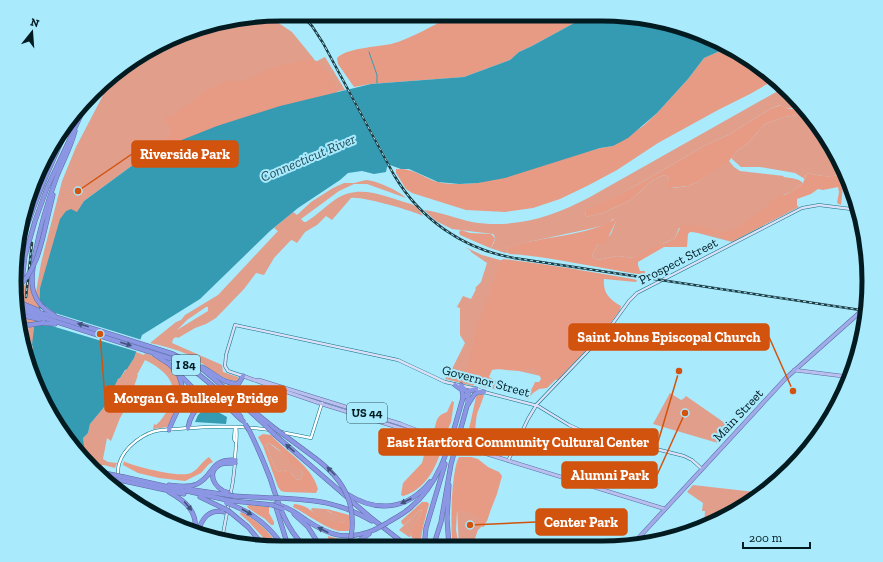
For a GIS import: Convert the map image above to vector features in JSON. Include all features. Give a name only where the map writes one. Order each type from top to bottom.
[{"type":"highway","points":[[22,262],[26,242],[47,188],[79,119]]},
{"type":"highway","points":[[59,318],[42,306],[34,292],[32,275],[38,240],[45,213],[74,136],[77,122]]},
{"type":"highway","points":[[29,218],[60,144]]},
{"type":"highway","points":[[21,283],[34,265],[62,166]]},
{"type":"highway","points":[[21,288],[23,266],[31,232]]},
{"type":"highway","points":[[23,309],[31,312]]},
{"type":"highway","points":[[23,309],[62,324]]},
{"type":"highway","name":"I 84","points":[[31,312],[53,316],[147,345],[173,354],[193,364],[207,373],[227,390],[274,434],[400,541]]},
{"type":"highway","name":"Main Street","points":[[638,539],[794,370],[860,312]]},
{"type":"highway","points":[[25,324],[62,324]]},
{"type":"highway","name":"I 84","points":[[62,324],[146,350],[185,365],[219,391],[249,430],[264,463],[285,521],[300,541]]},
{"type":"highway","name":"US 44","points":[[146,350],[166,362],[194,389],[205,394],[259,388],[285,391]]},
{"type":"highway","points":[[193,364],[204,368],[221,379],[233,383],[240,382],[243,376]]},
{"type":"highway","points":[[169,430],[182,399],[182,385],[177,372]]},
{"type":"highway","points":[[455,385],[462,390],[463,398]]},
{"type":"highway","points":[[435,541],[441,522],[448,477],[467,406],[467,392],[461,385]]},
{"type":"highway","points":[[358,541],[407,511],[419,500],[432,484],[443,464],[463,398],[467,392],[476,389]]},
{"type":"highway","points":[[467,406],[474,395],[478,392],[484,392]]},
{"type":"highway","points":[[188,428],[189,422],[196,410],[208,402],[217,403],[224,406],[244,423]]},
{"type":"highway","points":[[239,402],[247,405],[335,475],[348,497],[351,508],[353,523],[351,541]]},
{"type":"highway","points":[[424,541],[425,531],[446,462],[446,455]]},
{"type":"highway","points":[[124,479],[186,486],[196,484],[205,478],[219,462],[225,460],[235,462]]},
{"type":"highway","points":[[227,498],[222,491],[216,487],[213,480],[214,474],[220,465],[235,462]]},
{"type":"highway","points":[[264,463],[265,471],[286,541]]},
{"type":"highway","points":[[336,487],[356,500],[368,504],[382,506],[396,505],[414,497],[422,491],[443,464]]},
{"type":"highway","points":[[110,476],[249,502],[273,504],[294,512],[321,529],[333,534],[351,536],[374,530]]},
{"type":"highway","points":[[448,477],[447,522],[449,541]]},
{"type":"highway","points":[[124,479],[165,490],[200,497],[227,498]]},
{"type":"highway","points":[[168,485],[233,499],[258,497],[317,500],[336,504],[364,516],[387,531]]},
{"type":"highway","points":[[165,490],[182,499],[191,508],[195,526]]},
{"type":"highway","points":[[200,497],[231,513],[248,527],[259,540]]},
{"type":"highway","points":[[233,499],[272,532],[278,541]]},
{"type":"highway","points":[[282,507],[303,521],[317,541]]},
{"type":"highway","points":[[200,528],[206,516],[215,511],[225,510]]},
{"type":"main road","name":"Prospect Street","points":[[508,461],[536,405],[602,336],[629,301],[639,292],[802,208],[819,205],[852,209]]},
{"type":"main road","name":"Governor Street","points":[[243,376],[229,371],[225,366],[235,325],[398,360],[455,385],[461,385],[536,405],[580,430],[684,456],[702,468]]},
{"type":"main road","points":[[794,370],[844,376]]},
{"type":"main road","name":"US 44","points":[[243,376],[323,399],[410,427],[442,441]]},
{"type":"main road","points":[[254,380],[285,391]]},
{"type":"main road","name":"US 44","points":[[285,391],[321,404],[665,509]]},
{"type":"main road","points":[[223,534],[235,462]]},
{"type":"street","points":[[118,482],[121,459],[127,450],[149,434],[157,431],[188,428],[235,426],[271,430],[311,438],[323,399]]},
{"type":"street","points":[[235,426],[235,462]]},
{"type":"shaded area","points":[[276,21],[292,32],[315,62],[325,57],[345,90],[324,94],[174,143],[147,156],[138,152],[139,159],[137,162],[84,201],[46,270],[40,288],[39,307],[34,327],[32,355],[27,337],[29,323],[24,322],[23,318],[30,319],[22,305],[23,287],[31,277],[35,298],[41,263],[62,181],[76,147],[106,89],[123,75],[151,56],[166,48],[197,35],[230,26],[247,23]]},
{"type":"shaded area","points":[[578,21],[519,52],[510,60],[464,77],[371,84],[354,87],[338,64],[337,58],[347,52],[399,42],[440,22]]},
{"type":"shaded area","points":[[721,50],[746,65],[769,83],[658,143],[617,170],[560,199],[533,208],[505,212],[466,210],[412,193],[406,189],[396,173],[396,169],[403,169],[413,171],[432,180],[443,183],[478,183],[600,148],[613,146],[643,126],[657,113],[688,79],[704,58]]},
{"type":"shaded area","points":[[311,59],[315,60],[323,67],[331,77],[338,92],[167,149],[165,138],[170,134],[170,125],[164,118],[174,114],[207,90],[223,81],[247,81],[260,73],[279,66]]},
{"type":"shaded area","points":[[779,91],[794,107],[786,108],[780,105],[770,109],[728,135],[706,145],[637,185],[585,212],[586,217],[603,213],[631,200],[653,180],[664,175],[667,176],[673,188],[688,186],[698,182],[727,161],[729,161],[740,171],[784,176],[783,177],[796,179],[803,183],[791,192],[783,195],[799,207],[732,242],[679,228],[675,238],[633,258],[618,256],[597,260],[592,256],[597,245],[602,243],[611,234],[616,221],[613,219],[608,224],[508,248],[507,253],[505,253],[490,248],[495,240],[493,234],[452,229],[436,221],[424,210],[472,222],[503,224],[533,220],[547,216],[590,197]]},
{"type":"shaded area","points":[[781,105],[792,109],[794,107],[800,113],[765,124],[747,144],[737,151],[729,161],[698,182],[688,186],[670,188],[667,185],[669,180],[667,176],[664,175],[653,180],[631,200],[603,213],[586,217],[585,212],[587,210],[637,185],[706,145],[728,135],[770,109]]},
{"type":"shaded area","points":[[800,113],[818,137],[839,175],[822,176],[808,173],[805,176],[805,179],[795,173],[760,167],[741,167],[732,159],[737,151],[747,144],[765,124],[785,117]]},
{"type":"shaded area","points":[[808,173],[822,176],[839,175],[843,186],[841,205],[837,203],[839,192],[838,187],[823,190],[818,189],[811,194],[797,199],[797,207],[732,240],[726,239],[719,234],[690,232],[688,234],[687,247],[664,247],[638,262],[640,271],[645,271],[645,275],[544,258],[510,254],[506,252],[508,248],[521,244],[590,230],[615,219],[616,221],[607,240],[604,243],[597,245],[592,256],[597,260],[618,256],[633,258],[650,248],[675,238],[681,226],[696,225],[720,232],[731,231],[761,212],[772,200],[791,192],[803,183]]},
{"type":"shaded area","points":[[366,180],[376,182],[393,189],[406,198],[367,184],[354,184],[339,191],[301,219],[306,222],[336,199],[345,194],[354,192],[383,195],[411,204],[417,207],[423,216],[376,201],[351,198],[332,220],[326,216],[317,225],[305,232],[297,243],[292,240],[290,241],[274,258],[264,275],[256,273],[244,289],[216,318],[178,338],[176,337],[173,339],[172,343],[222,365],[223,372],[238,377],[238,381],[219,375],[189,355],[150,343],[176,322],[181,320],[185,315],[218,295],[278,231],[274,228],[293,212],[297,215],[311,202],[333,188],[344,183],[354,183]],"holes":[[[208,307],[208,311],[177,330],[187,320]]]},
{"type":"shaded area","points":[[461,230],[470,233],[491,234],[495,238],[490,248],[460,235],[459,232]]},
{"type":"shaded area","points":[[465,247],[482,255],[500,260],[566,275],[621,309],[606,329],[558,380],[488,364],[473,386],[445,379],[452,369],[465,343],[460,335],[460,308],[457,307],[463,296],[471,299],[476,289],[475,288],[481,282],[487,263]]},
{"type":"shaded area","points":[[503,259],[637,280],[636,282],[604,279],[606,292],[613,301],[621,307],[608,326],[579,357],[547,388],[539,389],[528,399],[525,398],[535,382],[539,382],[541,379],[538,371],[533,367],[519,371],[499,369],[492,370],[489,377],[501,384],[500,390],[482,387],[463,378],[469,363],[476,330]]},
{"type":"shaded area","points":[[136,352],[144,355],[145,353],[168,366],[180,383],[181,393],[179,403],[175,415],[167,427],[153,429],[154,424],[156,425],[161,420],[168,410],[172,401],[173,393],[170,380],[165,374],[153,364],[145,360],[137,375],[133,389],[135,392],[120,418],[111,441],[107,438],[103,459],[108,462],[117,463],[115,468],[104,465],[98,466],[83,448],[83,438],[88,433],[90,424],[105,406],[118,379],[132,361]]},
{"type":"shaded area","points":[[670,393],[681,400],[686,396],[732,428],[718,443],[653,424]]},
{"type":"shaded area","points":[[480,394],[484,395],[477,414],[473,441],[471,444],[463,442],[463,436],[469,429],[476,397]]},
{"type":"shaded area","points":[[452,401],[454,402],[451,422],[445,436],[439,435],[434,431],[437,421],[441,415],[447,412]]},
{"type":"shaded area","points":[[263,434],[271,435],[298,460],[315,481],[318,489],[316,493],[281,491],[258,437]],"holes":[[[268,443],[302,472],[303,474],[301,479],[297,480],[290,472],[284,470],[280,472],[276,470],[266,445]]]},
{"type":"shaded area","points":[[430,442],[439,445],[442,448],[433,470],[418,489],[403,496],[401,495],[403,483],[422,463],[427,444]]},
{"type":"shaded area","points":[[268,443],[281,452],[301,471],[303,474],[301,479],[297,480],[292,474],[285,470],[280,472],[276,470],[266,445]]},
{"type":"shaded area","points":[[209,457],[213,462],[209,464],[201,473],[185,481],[159,478],[138,473],[123,465],[124,461],[139,467],[168,473],[185,474],[194,471]]},
{"type":"shaded area","points":[[459,457],[471,457],[478,459],[488,467],[499,472],[502,476],[497,494],[484,527],[479,526],[475,522],[480,519],[473,513],[457,511],[456,530],[458,541],[452,541],[452,501],[456,464]]},
{"type":"shaded area","points":[[693,485],[753,492],[732,506],[704,519],[705,511],[702,511],[703,503],[687,492]]},
{"type":"shaded area","points":[[422,502],[427,502],[429,504],[421,538],[419,540],[412,538],[411,535],[422,510],[420,510],[404,525],[401,521]]},
{"type":"shaded area","points":[[294,504],[306,507],[319,517],[330,521],[345,522],[326,509],[349,515],[349,530],[334,530],[293,507]]},
{"type":"shaded area","points":[[247,506],[269,507],[269,513],[274,525],[271,525],[265,519],[248,508]]},
{"type":"shaded area","points":[[457,507],[490,512],[487,521],[478,530],[474,541],[459,541]]},
{"type":"shaded area","points":[[312,508],[326,509],[329,512],[343,518],[345,522],[335,523],[326,521],[311,510]]},
{"type":"shaded area","points":[[420,510],[422,511],[421,514],[409,537],[399,530]]},
{"type":"shaded area","points":[[241,512],[252,518],[262,526],[275,541],[266,540],[240,514]]},
{"type":"shaded area","points":[[328,536],[347,541],[328,541]]},
{"type":"water","name":"Connecticut River","points":[[578,21],[602,21],[636,23],[653,26],[686,35],[721,50],[704,58],[688,79],[657,113],[628,138],[613,146],[600,148],[505,178],[478,183],[459,184],[438,182],[409,169],[401,169],[390,165],[387,167],[386,172],[374,174],[362,171],[348,173],[298,208],[270,231],[200,299],[142,335],[134,358],[118,379],[105,406],[90,424],[88,433],[83,438],[83,448],[56,411],[41,380],[32,355],[34,327],[39,307],[40,288],[60,219],[66,211],[71,209],[77,212],[84,201],[137,162],[139,159],[138,152],[147,151],[148,156],[174,143],[217,126],[280,106],[371,84],[464,77],[510,60],[519,52]]},
{"type":"water","points":[[204,409],[218,412],[227,417],[226,424],[195,422],[198,415]]},
{"type":"pier","points":[[348,87],[391,168],[389,168],[346,88]]},
{"type":"pier","points":[[40,302],[55,313],[142,340],[138,352],[52,326],[39,325],[38,321],[33,320],[37,308],[43,309]]},
{"type":"waterway","points":[[369,52],[377,75],[377,83]]},
{"type":"railway","points":[[307,21],[323,43],[394,175],[405,191],[430,218],[445,230],[460,239],[495,254],[514,258],[860,310]]},
{"type":"railway","points":[[26,297],[32,243]]},
{"type":"place","name":"Riverside Park","points":[[78,191]]},
{"type":"place","name":"Morgan G. Bulkeley Bridge","points":[[100,334]]},
{"type":"place","name":"East Hartford Community Cultural Center","points":[[679,371]]},
{"type":"place","name":"Saint Johns Episcopal Church","points":[[793,391]]},
{"type":"place","name":"Alumni Park","points":[[685,413]]},
{"type":"place","name":"Center Park","points":[[470,525]]}]
